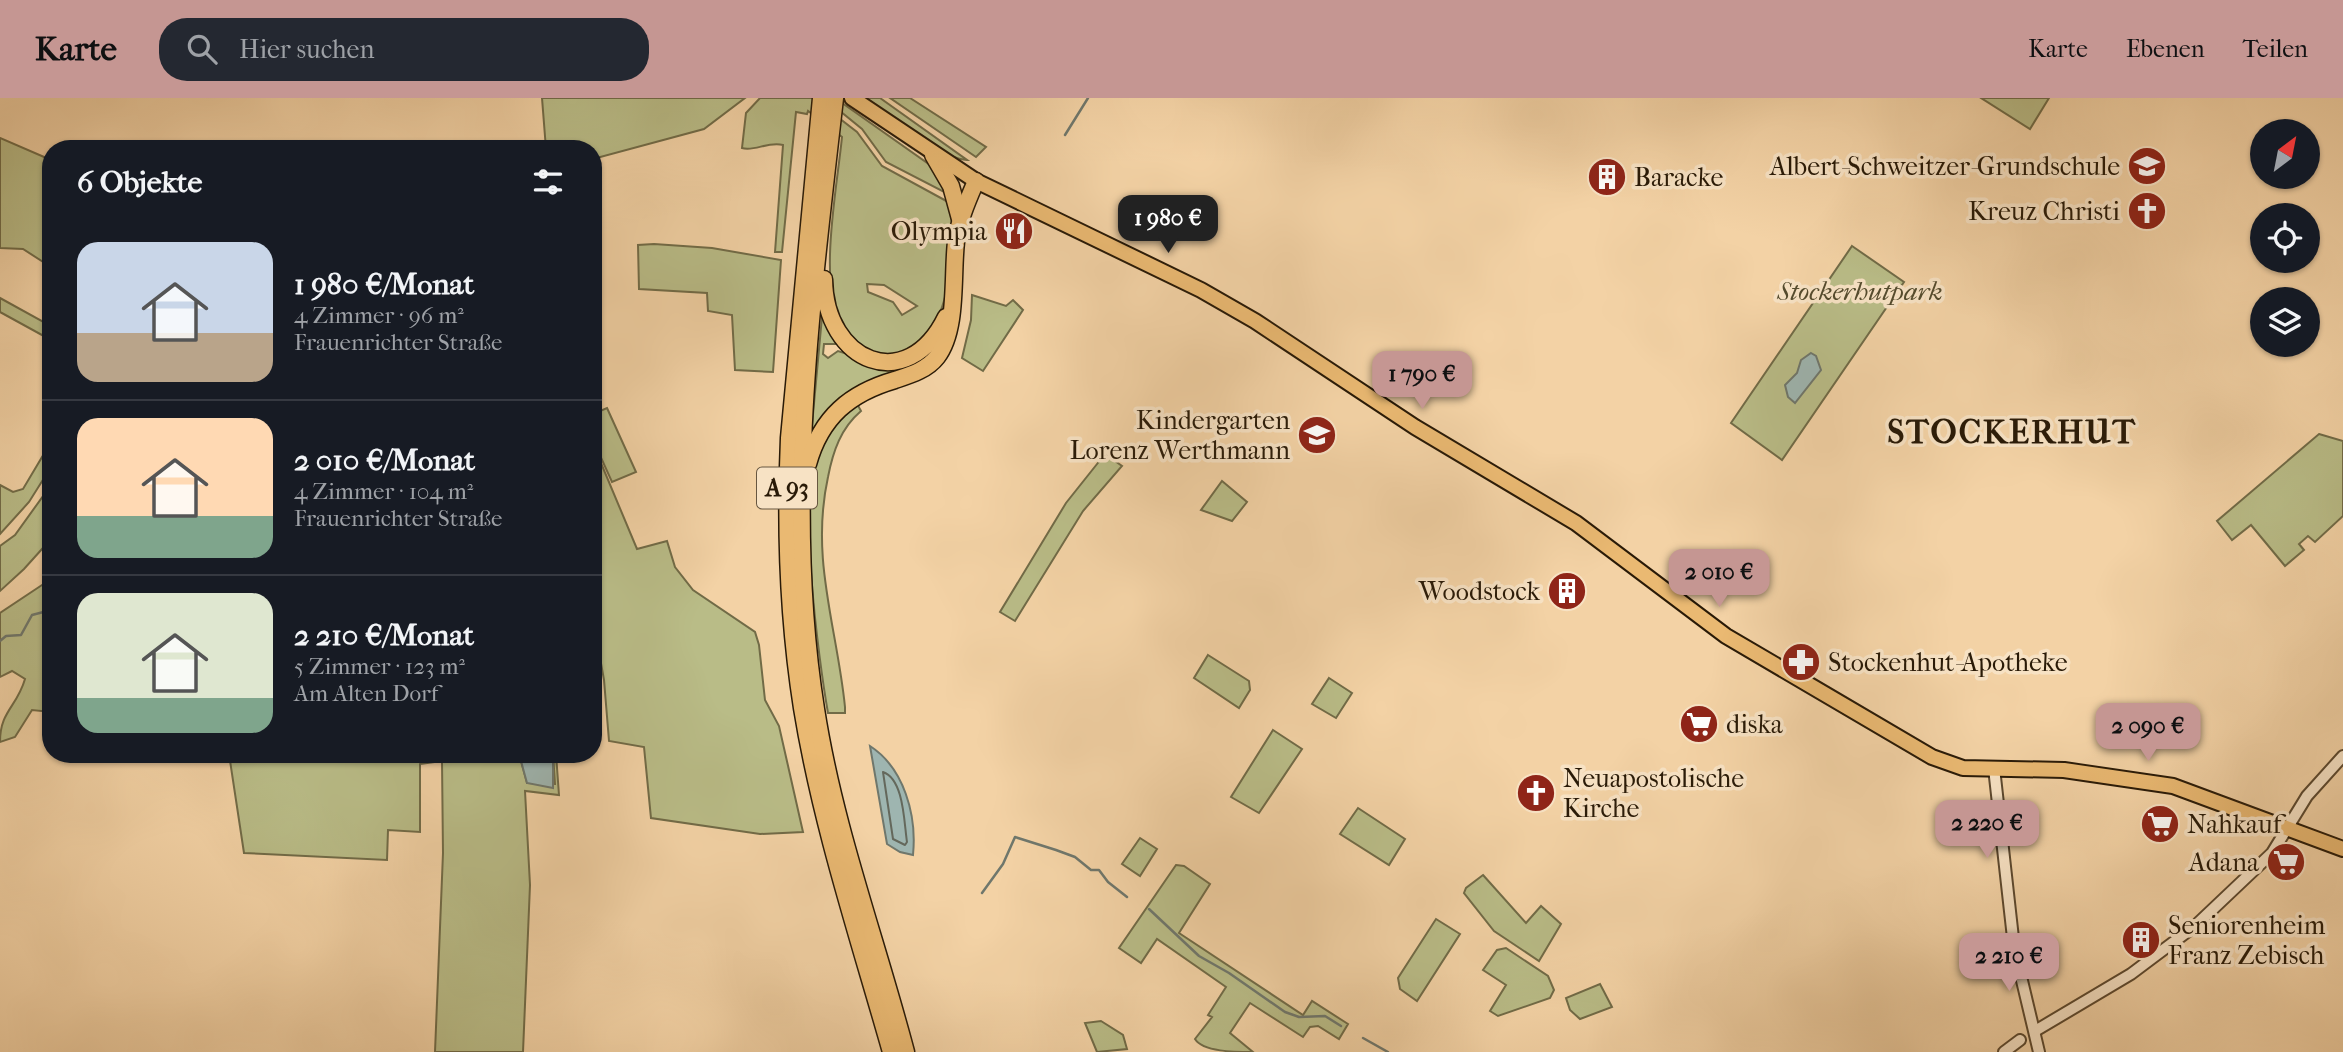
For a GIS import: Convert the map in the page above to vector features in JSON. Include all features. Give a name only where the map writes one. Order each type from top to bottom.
[{"type":"highway","name":"A 93","points":[[821,98],[825,123],[824,211],[807,377],[800,493],[804,621],[821,740],[843,831],[906,1052]]},
{"type":"highway","name":"A 93","points":[[835,98],[825,123],[789,438],[787,505],[792,622],[802,709],[814,768],[833,849],[891,1052]]},
{"type":"highway","points":[[933,155],[951,186],[960,219]]},
{"type":"highway","points":[[800,493],[814,443],[828,419],[841,405],[863,391],[911,375],[937,358],[949,332],[960,219],[976,181]]},
{"type":"highway","points":[[824,211],[826,300],[838,335],[855,352],[879,360],[907,358],[930,344],[950,308]]},
{"type":"main road","points":[[852,98],[933,155],[976,181],[1201,290],[1255,320],[1415,427],[1576,523],[1726,636],[1836,703],[1953,766],[2064,770],[2154,782],[2200,794],[2343,849]]},
{"type":"street","points":[[2035,1031],[2131,974],[2195,926],[2259,867],[2281,842],[2307,796],[2343,756]]},
{"type":"street","points":[[1994,768],[2014,947],[2039,1052]]},
{"type":"street","points":[[2004,1052],[2020,1040]]},
{"type":"green space","points":[[542,98],[745,98],[704,129],[602,157],[602,140],[545,140]]},
{"type":"green space","points":[[760,98],[813,98],[857,132],[882,166],[950,203],[950,275],[935,323],[921,341],[903,352],[879,354],[857,345],[841,328],[834,308],[830,260],[842,137],[808,111],[807,114],[796,112],[782,252],[775,252],[783,145],[742,148],[746,113]],"holes":[[[867,284],[884,285],[917,306],[902,315],[893,302],[868,292]]]},
{"type":"green space","points":[[824,98],[835,98],[930,165],[948,194],[886,162],[862,129]]},
{"type":"green space","points":[[866,98],[880,98],[967,160],[943,152]]},
{"type":"green space","points":[[890,98],[910,98],[986,147],[976,157]]},
{"type":"green space","points":[[1981,98],[2049,98],[2030,129]]},
{"type":"green space","points":[[0,138],[42,156],[42,261],[23,249],[0,248]]},
{"type":"green space","points":[[638,245],[712,248],[781,260],[773,372],[735,370],[732,315],[708,311],[707,293],[639,289]]},
{"type":"green space","name":"Stockerhutpark","points":[[1852,246],[1904,282],[1782,460],[1731,423]]},
{"type":"green space","points":[[972,295],[1006,306],[1013,300],[1023,310],[983,371],[962,358],[971,320]]},
{"type":"green space","points":[[0,298],[42,321],[42,335],[0,312]]},
{"type":"green space","points":[[823,306],[839,344],[824,344],[823,354],[828,358],[838,351],[882,365],[942,336],[925,360],[851,391],[839,399],[811,436]]},
{"type":"green space","points":[[855,400],[861,411],[843,432],[835,449],[823,507],[823,565],[845,707],[845,713],[828,713],[811,574],[809,495],[812,463],[819,441]]},
{"type":"green space","points":[[607,408],[636,472],[612,482],[602,460],[602,410]]},
{"type":"green space","points":[[2319,434],[2343,441],[2343,516],[2315,542],[2308,536],[2299,544],[2304,550],[2285,566],[2251,525],[2232,540],[2217,521]]},
{"type":"green space","points":[[1105,454],[1122,466],[1083,511],[1015,621],[1000,612],[1066,503]]},
{"type":"green space","points":[[42,457],[42,481],[29,502],[0,534],[0,485],[13,492],[23,489]]},
{"type":"green space","points":[[602,465],[637,549],[667,541],[675,567],[693,590],[755,632],[765,700],[779,726],[803,832],[760,834],[651,818],[644,747],[609,741],[604,680]]},
{"type":"green space","points":[[1222,481],[1247,502],[1232,521],[1201,510]]},
{"type":"green space","points":[[42,498],[42,549],[0,591],[0,546],[15,535]]},
{"type":"green space","points":[[42,585],[42,711],[32,710],[15,737],[0,742],[3,723],[25,679],[12,671],[0,677],[0,613]]},
{"type":"green space","points":[[1208,655],[1249,681],[1250,690],[1239,708],[1194,678]]},
{"type":"green space","points":[[1329,678],[1352,693],[1336,718],[1312,704]]},
{"type":"green space","points":[[1273,730],[1302,749],[1259,813],[1231,797]]},
{"type":"green space","points":[[230,763],[427,763],[420,764],[420,832],[388,830],[387,860],[244,853]]},
{"type":"green space","points":[[442,763],[522,763],[527,783],[555,784],[554,763],[557,763],[559,795],[525,791],[530,885],[523,1052],[435,1052],[443,853]]},
{"type":"green space","points":[[1358,808],[1405,839],[1389,865],[1340,834]]},
{"type":"green space","points":[[1140,838],[1157,849],[1140,876],[1122,864]]},
{"type":"green space","points":[[1176,865],[1184,866],[1210,884],[1179,933],[1303,1015],[1312,1001],[1348,1024],[1339,1039],[1318,1026],[1310,1027],[1303,1037],[1250,1003],[1230,1033],[1253,1052],[1212,1049],[1195,1039],[1212,1017],[1208,1015],[1226,987],[1157,939],[1141,963],[1119,948]]},
{"type":"green space","points":[[1483,875],[1526,923],[1541,906],[1561,924],[1539,961],[1494,931],[1464,893],[1466,888]]},
{"type":"green space","points":[[1436,919],[1460,934],[1417,1001],[1400,989],[1398,978]]},
{"type":"green space","points":[[1506,948],[1548,976],[1554,990],[1550,998],[1498,1016],[1490,1011],[1506,985],[1483,970],[1497,950]]},
{"type":"green space","points":[[1600,984],[1612,1007],[1580,1019],[1570,1010],[1566,998]]},
{"type":"green space","points":[[1101,1021],[1123,1035],[1127,1049],[1097,1052],[1085,1023]]},
{"type":"water","points":[[1811,353],[1816,356],[1821,370],[1795,403],[1788,397],[1785,385],[1797,373],[1801,360]]},
{"type":"water","points":[[870,746],[892,767],[906,794],[913,824],[913,855],[900,852],[887,844]]},
{"type":"water","points":[[522,763],[553,763],[553,788],[527,783]]},
{"type":"waterway","points":[[1065,135],[1088,98]]},
{"type":"waterway","points":[[0,641],[6,636],[21,635],[32,615],[42,612]]},
{"type":"waterway","points":[[982,893],[1003,864],[1015,837],[1075,857],[1091,870],[1099,870],[1108,882],[1127,897]]},
{"type":"waterway","points":[[1149,909],[1199,956],[1229,973],[1285,1012],[1299,1017],[1325,1016],[1341,1026]]},
{"type":"waterway","points":[[1363,1038],[1388,1052]]},
{"type":"place","name":"Albert-Schweitzer-Grundschule","points":[[2147,166]]},
{"type":"place","name":"Baracke","points":[[1607,177]]},
{"type":"place","name":"Kreuz Christi","points":[[2147,211]]},
{"type":"place","name":"Olympia","points":[[1014,231]]},
{"type":"place","name":"Kindergarten Lorenz Werthmann","points":[[1317,435]]},
{"type":"place","name":"Woodstock","points":[[1567,591]]},
{"type":"place","name":"Stockenhut-Apotheke","points":[[1801,662]]},
{"type":"place","name":"diska","points":[[1699,724]]},
{"type":"place","name":"Neuapostolische Kirche","points":[[1536,793]]},
{"type":"place","name":"Nahkauf","points":[[2160,824]]},
{"type":"place","name":"Adana","points":[[2286,862]]},
{"type":"place","name":"Seniorenheim Franz Zebisch","points":[[2141,940]]},
{"type":"district","name":"STOCKERHUT","points":[[2012,432]]}]
